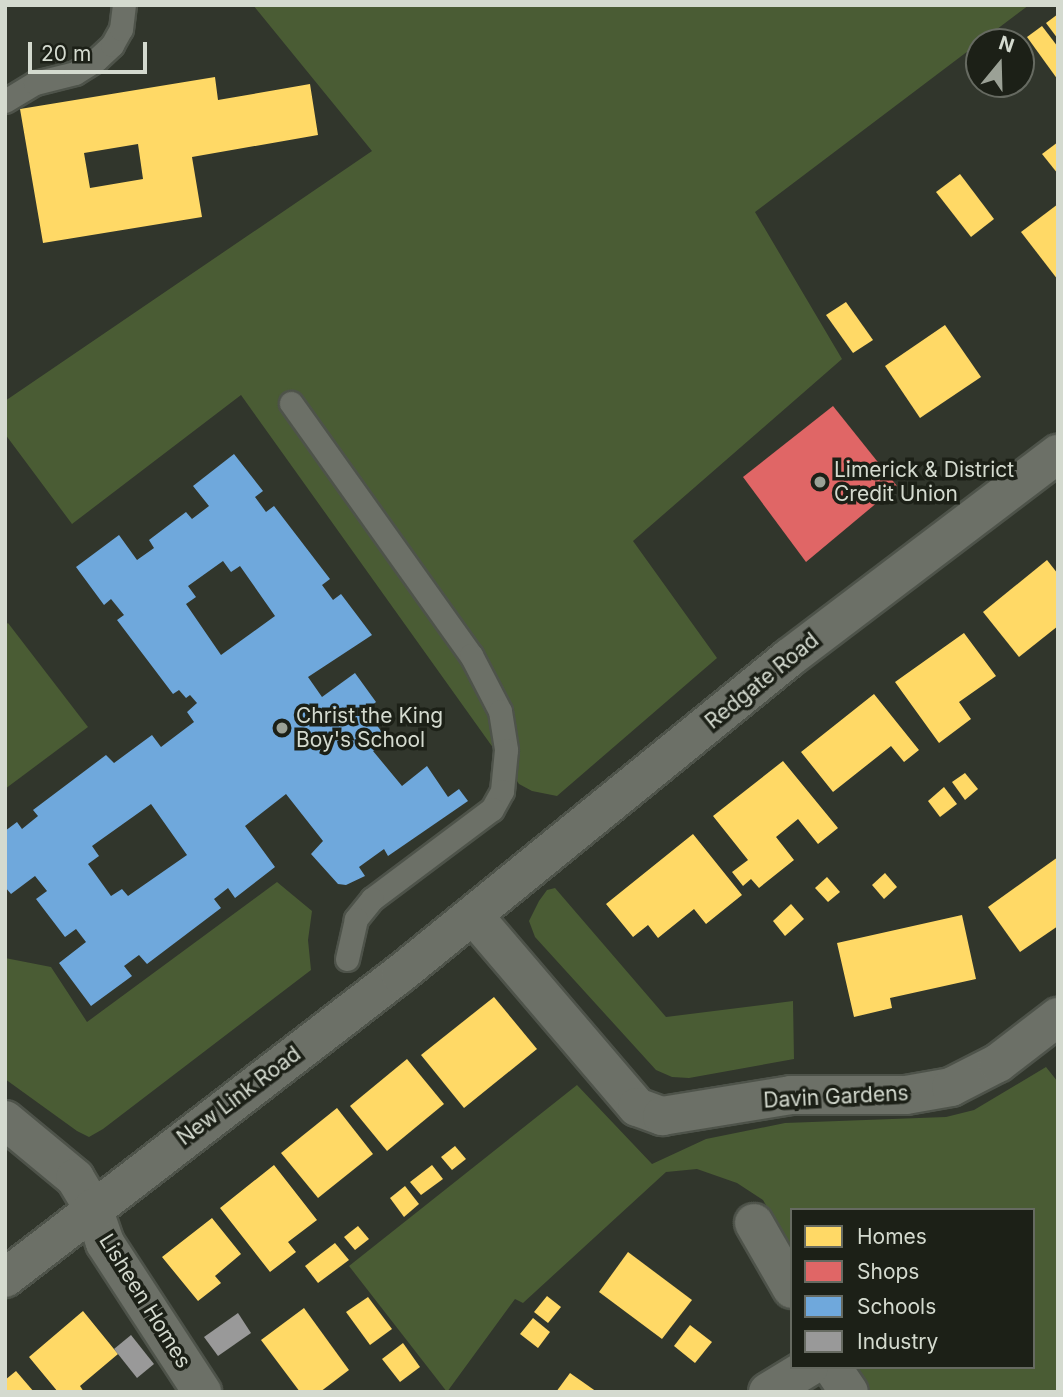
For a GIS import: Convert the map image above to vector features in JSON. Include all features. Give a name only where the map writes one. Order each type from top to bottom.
[{"type":"street","name":"Redgate Road","points":[[473,915],[789,658],[1058,454]]},
{"type":"street","name":"Davin Gardens","points":[[473,915],[637,1107],[662,1116],[792,1095],[906,1095],[951,1087],[998,1063],[1058,1017]]},
{"type":"street","name":"New Link Road","points":[[5,1278],[473,915]]},
{"type":"street","name":"Lisheen Homes","points":[[5,1120],[75,1178],[93,1208],[106,1243],[202,1392]]},
{"type":"street","points":[[754,1223],[790,1286]]},
{"type":"street","points":[[768,1392],[806,1369]]},
{"type":"street","points":[[833,1369],[849,1392]]},
{"type":"lane","points":[[5,101],[35,83],[75,73],[96,60],[112,45],[121,29],[124,5]]},
{"type":"lane","points":[[290,403],[471,655],[500,711],[506,750],[502,791],[492,809],[372,899],[356,919],[347,959]]},
{"type":"green space","points":[[253,5],[1029,5],[999,28],[965,28],[965,53],[755,212],[842,359],[633,541],[717,658],[557,796],[532,791],[519,784],[241,395],[72,524],[5,434],[5,401],[372,151]]},
{"type":"green space","points":[[8,623],[88,727],[5,789],[5,625]]},
{"type":"green space","points":[[277,882],[312,911],[308,940],[311,970],[103,1129],[89,1137],[77,1131],[5,1079],[5,958],[51,967],[87,1022]]},
{"type":"green space","points":[[555,888],[666,1017],[793,1001],[794,1059],[689,1078],[672,1077],[656,1070],[535,937],[529,921],[547,890]]},
{"type":"green space","points":[[1046,1067],[1058,1082],[1058,1392],[871,1392],[858,1369],[1035,1369],[1035,1208],[790,1208],[790,1247],[763,1200],[737,1183],[697,1169],[666,1172],[523,1303],[515,1299],[447,1392],[349,1266],[577,1085],[652,1164],[706,1139],[785,1123],[946,1117],[974,1110]]},
{"type":"building: Homes","points":[[1058,14],[1058,39],[1046,23]]},
{"type":"building: Homes","points":[[1042,26],[1058,47],[1058,80],[1035,48],[1035,31]]},
{"type":"building: Homes","points":[[215,77],[218,100],[310,84],[318,135],[192,157],[202,217],[43,243],[20,109]],"holes":[[[138,144],[143,179],[90,188],[84,153]]]},
{"type":"building: Homes","points":[[1058,142],[1058,174],[1042,154]]},
{"type":"building: Homes","points":[[960,174],[994,219],[971,237],[936,192]]},
{"type":"building: Homes","points":[[1058,204],[1058,280],[1021,232]]},
{"type":"building: Homes","points":[[846,302],[873,340],[853,353],[826,315]]},
{"type":"building: Homes","points":[[945,325],[981,377],[920,418],[885,366]]},
{"type":"building: Homes","points":[[1047,560],[1058,574],[1058,626],[1019,657],[983,612]]},
{"type":"building: Homes","points":[[964,633],[996,676],[959,702],[971,719],[939,743],[895,682]]},
{"type":"building: Homes","points":[[874,694],[919,750],[904,762],[891,746],[833,792],[801,752]]},
{"type":"building: Homes","points":[[783,761],[838,828],[818,844],[798,819],[776,837],[794,860],[759,888],[751,879],[743,886],[732,872],[748,860],[713,816]]},
{"type":"building: Homes","points":[[965,773],[978,789],[965,800],[952,782]]},
{"type":"building: Homes","points":[[944,787],[957,804],[940,817],[928,801]]},
{"type":"building: Homes","points":[[693,834],[742,895],[706,924],[694,909],[658,938],[648,925],[633,937],[606,904]]},
{"type":"building: Homes","points":[[1058,857],[1058,926],[1020,952],[988,907]]},
{"type":"building: Homes","points":[[885,873],[897,887],[884,899],[872,885]]},
{"type":"building: Homes","points":[[827,877],[840,892],[828,902],[815,888]]},
{"type":"building: Homes","points":[[791,904],[804,919],[785,936],[773,921]]},
{"type":"building: Homes","points":[[962,915],[976,979],[890,998],[892,1008],[854,1017],[837,943]]},
{"type":"building: Homes","points":[[494,997],[537,1049],[464,1108],[421,1055]]},
{"type":"building: Homes","points":[[407,1059],[444,1104],[387,1151],[350,1106]]},
{"type":"building: Homes","points":[[337,1108],[373,1154],[318,1198],[281,1153]]},
{"type":"building: Homes","points":[[455,1146],[466,1159],[452,1170],[441,1157]]},
{"type":"building: Homes","points":[[274,1165],[317,1220],[288,1242],[296,1252],[270,1272],[220,1208]]},
{"type":"building: Homes","points":[[432,1165],[443,1179],[421,1195],[410,1182]]},
{"type":"building: Homes","points":[[405,1186],[419,1204],[404,1217],[390,1198]]},
{"type":"building: Homes","points":[[212,1218],[241,1254],[215,1276],[221,1283],[198,1301],[162,1257]]},
{"type":"building: Homes","points":[[358,1226],[369,1239],[355,1250],[344,1237]]},
{"type":"building: Homes","points":[[335,1243],[349,1260],[318,1283],[305,1266]]},
{"type":"building: Homes","points":[[628,1252],[692,1300],[662,1339],[599,1292]]},
{"type":"building: Homes","points":[[547,1296],[561,1307],[548,1323],[534,1312]]},
{"type":"building: Homes","points":[[368,1297],[392,1329],[370,1345],[346,1312]]},
{"type":"building: Homes","points":[[304,1308],[349,1370],[320,1392],[300,1392],[261,1340]]},
{"type":"building: Homes","points":[[83,1311],[118,1354],[80,1386],[84,1392],[58,1392],[29,1357]]},
{"type":"building: Homes","points":[[533,1318],[550,1332],[538,1348],[520,1334]]},
{"type":"building: Homes","points":[[690,1325],[712,1342],[695,1363],[674,1346]]},
{"type":"building: Homes","points":[[403,1343],[420,1367],[400,1382],[382,1359]]},
{"type":"building: Homes","points":[[16,1371],[34,1392],[5,1392],[5,1380]]},
{"type":"building: Homes","points":[[570,1373],[597,1392],[556,1392]]},
{"type":"building: Shops","name":"Limerick & District Credit Union","points":[[833,406],[897,486],[806,562],[743,477]]},
{"type":"building: Schools","name":"Christ the King Boy's School","points":[[234,454],[263,491],[255,497],[266,512],[274,506],[330,579],[322,585],[333,600],[341,594],[372,635],[308,677],[322,697],[355,673],[376,702],[366,711],[388,740],[373,751],[402,786],[427,766],[448,797],[459,789],[468,801],[388,856],[384,849],[359,867],[365,876],[346,885],[338,884],[311,854],[323,841],[286,794],[245,826],[275,867],[235,898],[228,888],[214,899],[221,908],[147,964],[139,955],[124,966],[132,976],[91,1006],[59,963],[86,942],[76,929],[65,937],[36,899],[47,891],[35,876],[11,894],[5,887],[5,831],[17,822],[22,829],[38,816],[33,810],[106,755],[114,763],[152,735],[161,747],[194,722],[187,712],[197,703],[190,695],[186,698],[179,690],[173,694],[117,620],[124,615],[111,599],[104,605],[76,567],[119,535],[137,560],[154,548],[149,540],[186,512],[192,519],[209,506],[193,486]],"holes":[[[223,561],[231,572],[240,566],[275,616],[221,655],[186,604],[196,597],[188,586]],[[151,804],[187,855],[128,896],[122,889],[111,896],[88,864],[99,856],[92,846]]]},
{"type":"building: Industry","points":[[238,1313],[251,1333],[218,1356],[204,1337]]},
{"type":"building: Industry","points":[[131,1335],[154,1364],[137,1378],[114,1349]]},
{"type":"place","name":"Limerick & District Credit Union","points":[[820,482]]},
{"type":"place","name":"Christ the King Boy's School","points":[[282,728]]}]
